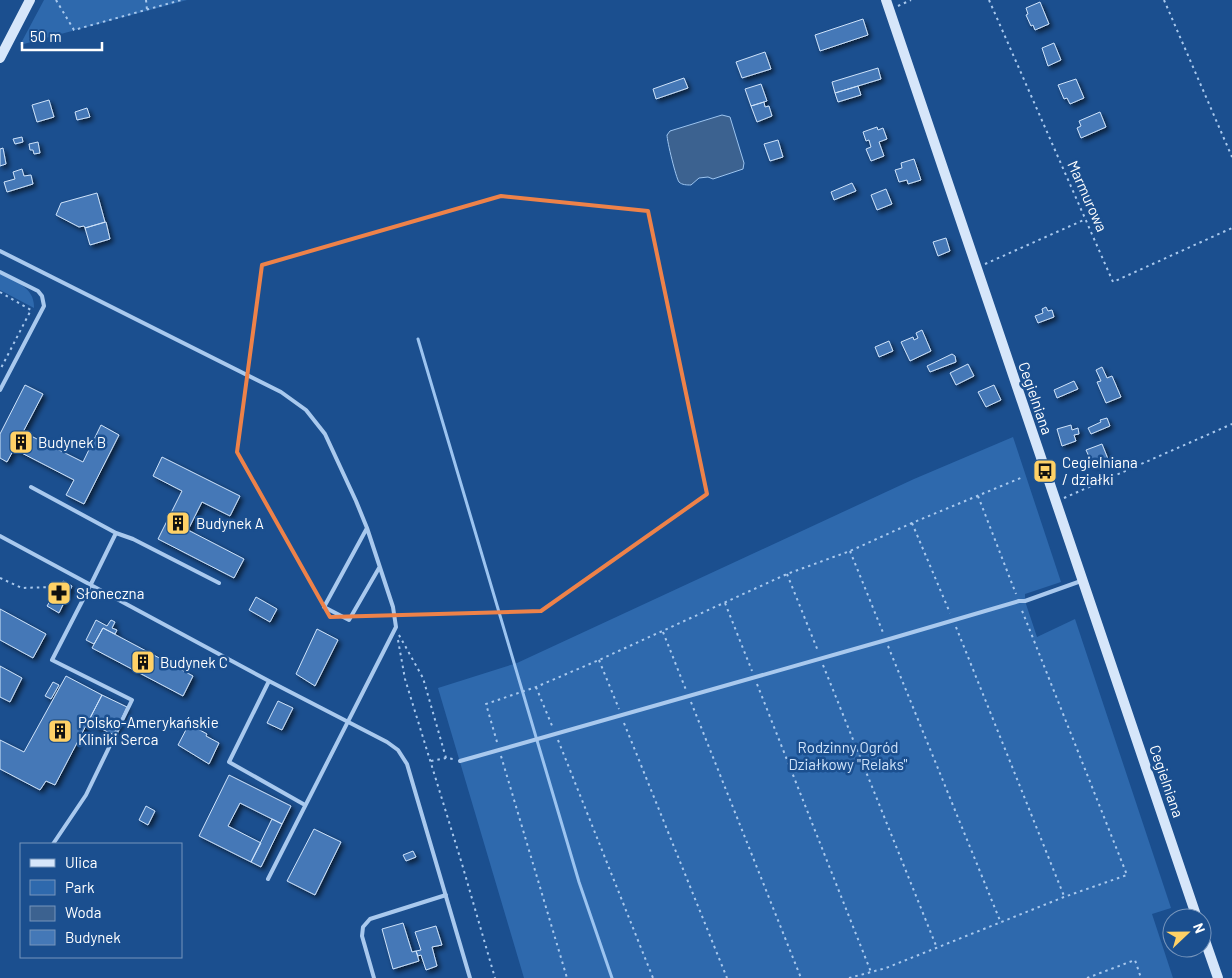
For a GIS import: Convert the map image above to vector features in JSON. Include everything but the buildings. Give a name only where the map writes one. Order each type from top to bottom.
[{"type":"street","points":[[0,58],[30,0]]},
{"type":"street","name":"Cegielniana","points":[[887,5],[1194,908]]},
{"type":"street","points":[[1211,958],[1218,978]]},
{"type":"lane","points":[[0,251],[281,392],[306,410],[325,434],[356,501],[393,607],[396,628],[268,879]]},
{"type":"lane","points":[[0,272],[38,292],[42,296],[44,306],[0,390]]},
{"type":"lane","points":[[31,487],[116,533],[133,539],[218,583]]},
{"type":"lane","points":[[367,528],[324,607],[349,620],[379,568]]},
{"type":"lane","points":[[54,843],[86,795],[132,700],[52,660],[92,584],[116,533]]},
{"type":"lane","points":[[0,536],[394,746],[405,759],[470,978]]},
{"type":"lane","points":[[460,761],[1019,601],[1025,601],[1083,581]]},
{"type":"lane","points":[[269,681],[229,762],[305,804]]},
{"type":"lane","points":[[374,978],[362,936],[363,927],[370,919],[446,895]]},
{"type":"path","points":[[56,0],[74,30],[181,0]]},
{"type":"path","points":[[146,0],[147,10]]},
{"type":"path","points":[[887,5],[911,0]]},
{"type":"path","name":"Marmurowa","points":[[989,0],[1113,282],[1232,228]]},
{"type":"path","points":[[1164,0],[1232,157]]},
{"type":"path","points":[[976,268],[1086,219]]},
{"type":"path","points":[[0,292],[32,310],[0,370]]},
{"type":"path","points":[[1055,502],[1232,424]]},
{"type":"path","points":[[567,978],[486,704],[536,687],[788,574],[850,551],[1022,477]]},
{"type":"path","points":[[849,978],[937,948],[1064,897],[1127,875],[978,496]]},
{"type":"path","points":[[912,523],[1064,897]]},
{"type":"path","points":[[850,551],[1001,923]]},
{"type":"path","points":[[788,574],[937,948]]},
{"type":"path","points":[[0,578],[22,588],[50,587],[50,601]]},
{"type":"path","points":[[725,603],[871,972]]},
{"type":"path","points":[[396,628],[423,678],[446,758]]},
{"type":"path","points":[[396,628],[405,678],[495,978]]},
{"type":"path","points":[[662,632],[801,978]]},
{"type":"path","points":[[599,660],[727,978]]},
{"type":"path","points":[[536,687],[653,978]]},
{"type":"path","points":[[431,761],[446,758],[460,761]]},
{"type":"path","points":[[1087,978],[1134,960],[1141,978]]},
{"type":"highlighted area","points":[[501,196],[648,211],[707,494],[541,611],[330,617],[237,452],[262,265]]},
{"type":"green space","points":[[44,0],[187,0],[20,45]]},
{"type":"green space","points":[[0,274],[28,290],[34,308],[0,290]]},
{"type":"green space","name":"Rodzinny Ogród Działkowy \"Relaks\"","points":[[1013,437],[1061,582],[1025,594],[1025,601],[1037,637],[1075,619],[1171,908],[1162,908],[1162,911],[1152,914],[1162,944],[1162,958],[1166,958],[1173,978],[524,978],[438,688],[517,663],[914,479]]},
{"type":"water","points":[[722,115],[730,117],[744,163],[743,169],[713,179],[708,177],[699,178],[691,185],[680,183],[674,167],[667,135],[670,131]]},
{"type":"waterway","points":[[418,339],[579,882],[612,978]]},
{"type":"place","name":"Budynek B","points":[[21,442]]},
{"type":"place","name":"Cegielniana / działki","points":[[1045,471]]},
{"type":"place","name":"Budynek A","points":[[178,523]]},
{"type":"place","name":"Słoneczna","points":[[59,593]]},
{"type":"place","name":"Budynek C","points":[[143,662]]},
{"type":"place","name":"Polsko-Amerykańskie Kliniki Serca","points":[[60,731]]}]
